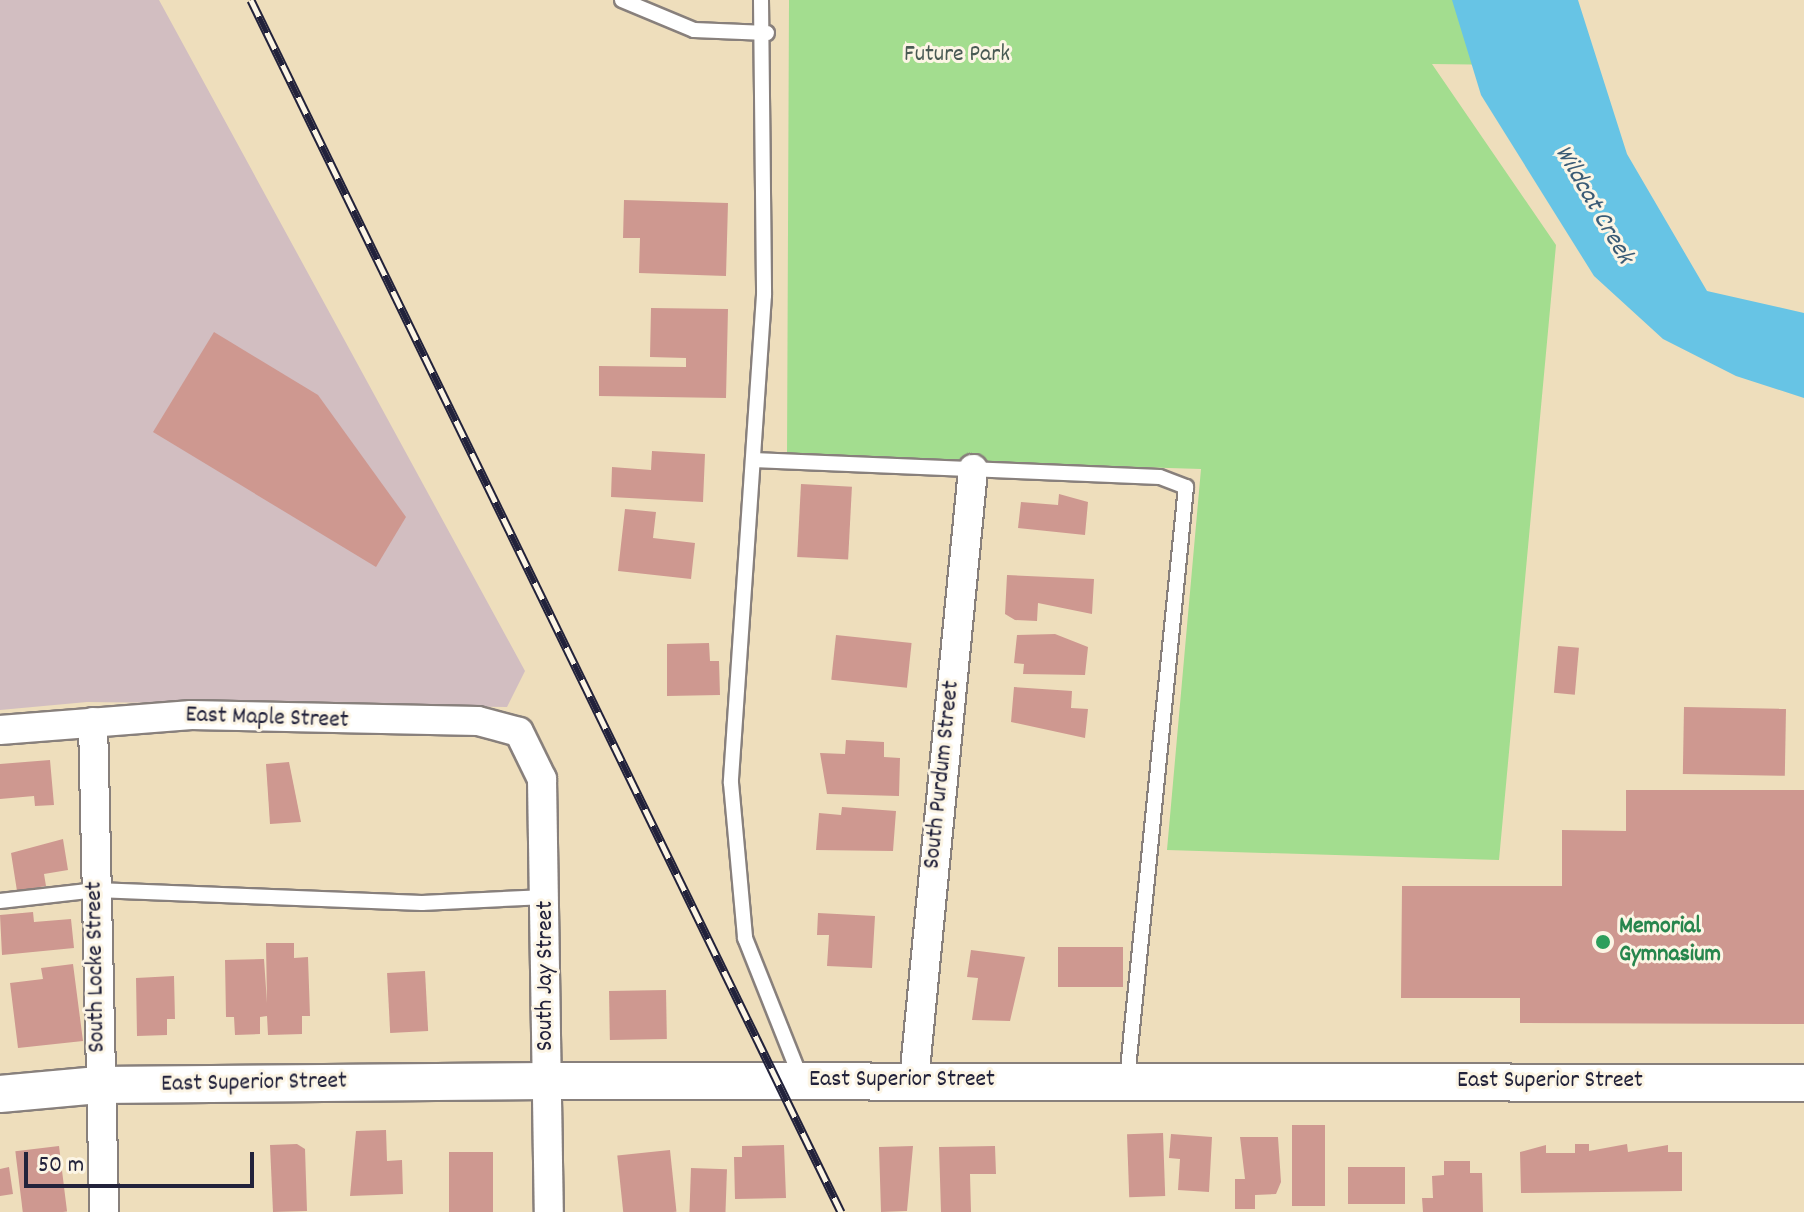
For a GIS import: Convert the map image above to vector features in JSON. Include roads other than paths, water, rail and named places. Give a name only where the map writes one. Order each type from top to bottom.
[{"type":"street","name":"South Purdum Street","points":[[914,1080],[973,469]]},
{"type":"street","name":"East Maple Street","points":[[0,730],[191,715],[478,721],[530,743]]},
{"type":"street","name":"South Locke Street","points":[[93,722],[104,1212]]},
{"type":"street","name":"South Jay Street","points":[[530,743],[542,779],[547,897],[549,1212]]},
{"type":"street","name":"East Superior Street","points":[[0,1094],[99,1085],[547,1081],[1127,1079],[1804,1083]]},
{"type":"lane","points":[[622,0],[694,30],[767,33]]},
{"type":"lane","points":[[761,0],[767,33],[764,295],[731,783],[745,938],[802,1081]]},
{"type":"lane","points":[[753,460],[1160,477],[1186,487],[1127,1079]]},
{"type":"lane","points":[[0,901],[96,890],[422,903],[547,897]]},
{"type":"water","name":"Wildcat Creek","points":[[1452,0],[1578,0],[1627,154],[1707,291],[1804,313],[1804,398],[1736,376],[1663,339],[1594,276],[1481,95]]},
{"type":"railway","points":[[251,0],[841,1212]]},
{"type":"place","name":"Memorial Gymnasium","points":[[1603,942]]},
{"type":"park label","name":"Future Park","points":[[957,56]]}]
